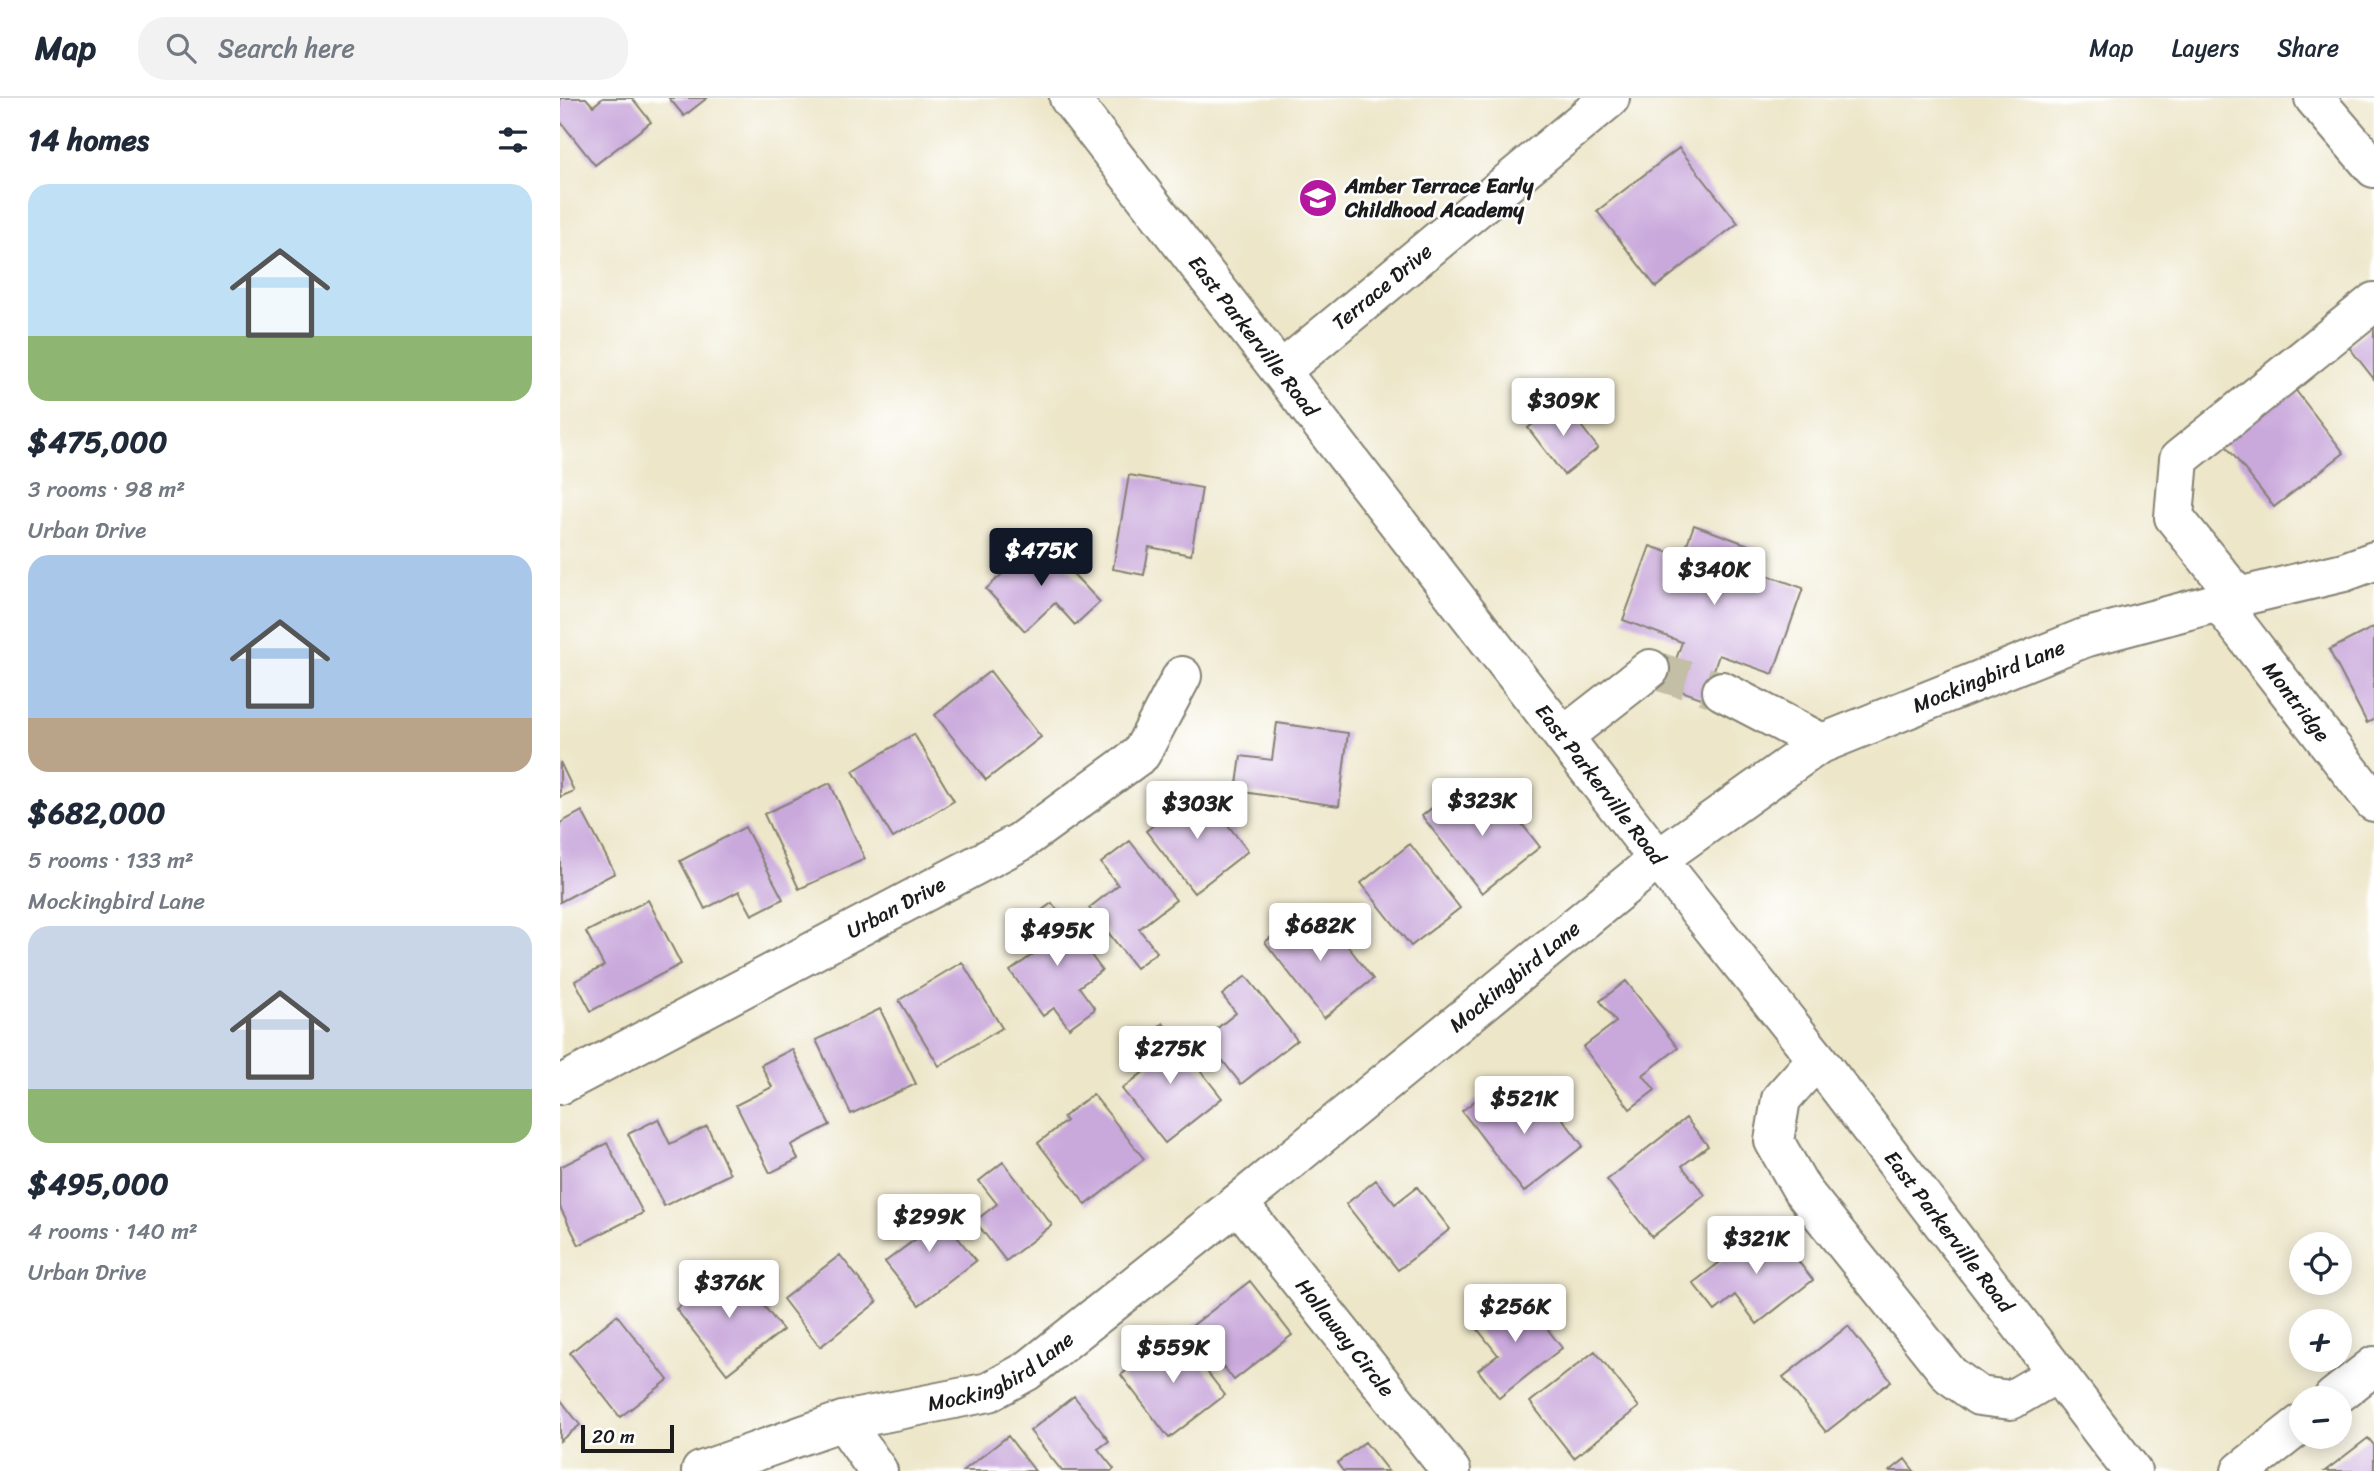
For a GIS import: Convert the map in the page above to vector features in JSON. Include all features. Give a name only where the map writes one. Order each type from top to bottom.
[{"type":"street","name":"East Parkerville Road","points":[[1069,98],[1658,859],[1817,1059],[2132,1471]]},
{"type":"street","name":"Terrace Drive","points":[[1282,370],[1610,98]]},
{"type":"street","points":[[2314,98],[2374,168]]},
{"type":"street","name":"Montridge","points":[[2374,302],[2179,458],[2174,517],[2228,599],[2374,802]]},
{"type":"street","name":"Mockingbird Lane","points":[[701,1471],[843,1421],[989,1392],[1027,1371],[1238,1203],[1658,859],[1822,743],[2084,638],[2228,599],[2344,572],[2374,561]]},
{"type":"street","points":[[1564,736],[1650,670]]},
{"type":"street","name":"Urban Drive","points":[[560,1085],[1020,842],[1141,754],[1182,676]]},
{"type":"street","points":[[1722,691],[1822,743]]},
{"type":"street","points":[[1817,1059],[1782,1099],[1774,1140],[1802,1190],[1950,1375],[1979,1396],[2011,1400],[2057,1373]]},
{"type":"street","name":"Hollaway Circle","points":[[1238,1203],[1451,1471]]},
{"type":"street","points":[[2348,1386],[2374,1366]]},
{"type":"street","points":[[843,1421],[878,1471]]},
{"type":"street","points":[[2247,1469],[2289,1434]]},
{"type":"building","points":[[560,98],[586,98],[593,106],[603,98],[632,98],[651,122],[595,165],[560,121]]},
{"type":"building","points":[[669,98],[707,98],[684,116]]},
{"type":"building","points":[[1679,148],[1738,223],[1656,287],[1597,211]]},
{"type":"building","points":[[2374,326],[2374,379],[2348,346]]},
{"type":"building","points":[[2290,383],[2344,453],[2274,507],[2220,438]]},
{"type":"building","points":[[1562,401],[1598,448],[1564,475],[1528,428]]},
{"type":"building","points":[[1129,475],[1202,488],[1191,555],[1149,547],[1144,575],[1113,569]]},
{"type":"building","points":[[1694,525],[1768,552],[1761,573],[1803,588],[1773,674],[1719,655],[1704,699],[1667,686],[1682,642],[1623,620],[1650,546],[1682,557]]},
{"type":"building","points":[[1040,539],[1100,602],[1075,625],[1055,603],[1025,631],[986,589]]},
{"type":"building","points":[[2374,627],[2374,719],[2367,723],[2329,650]]},
{"type":"building","points":[[990,671],[1041,737],[986,780],[935,715]]},
{"type":"building","points":[[1277,723],[1348,733],[1339,806],[1236,791],[1241,756],[1272,760]]},
{"type":"building","points":[[914,734],[954,801],[893,838],[853,771]]},
{"type":"building","points":[[560,762],[574,791],[560,797]]},
{"type":"building","points":[[830,783],[865,859],[799,889],[764,814]]},
{"type":"building","points":[[1200,789],[1248,851],[1194,893],[1146,831]]},
{"type":"building","points":[[1496,791],[1540,847],[1482,893],[1422,816],[1448,795],[1464,815]]},
{"type":"building","points":[[582,811],[615,873],[560,902],[560,823]]},
{"type":"building","points":[[745,827],[783,899],[752,915],[739,891],[705,909],[680,861]]},
{"type":"building","points":[[1130,841],[1176,900],[1139,929],[1157,952],[1136,968],[1089,908],[1118,885],[1101,863]]},
{"type":"building","points":[[1410,844],[1460,908],[1411,946],[1361,883]]},
{"type":"building","points":[[648,900],[681,964],[591,1011],[575,981],[604,966],[586,932]]},
{"type":"building","points":[[1052,903],[1102,970],[1079,987],[1095,1009],[1069,1028],[1054,1008],[1043,1016],[1010,971],[1042,948],[1024,923]]},
{"type":"building","points":[[1324,915],[1373,979],[1324,1018],[1265,942],[1294,919],[1303,931]]},
{"type":"building","points":[[962,962],[1002,1028],[939,1066],[899,1000]]},
{"type":"building","points":[[1246,976],[1297,1040],[1241,1084],[1205,1038],[1236,1013],[1222,995]]},
{"type":"building","points":[[1626,981],[1678,1048],[1643,1075],[1655,1090],[1630,1109],[1583,1047],[1616,1022],[1600,1001]]},
{"type":"building","points":[[880,1009],[916,1084],[851,1114],[816,1040]]},
{"type":"building","points":[[1163,1023],[1222,1098],[1165,1143],[1122,1089],[1151,1066],[1134,1045]]},
{"type":"building","points":[[792,1049],[830,1125],[791,1145],[798,1159],[770,1173],[736,1105],[772,1087],[761,1065]]},
{"type":"building","points":[[1489,1090],[1508,1115],[1541,1090],[1583,1146],[1524,1192],[1462,1111]]},
{"type":"building","points":[[1093,1094],[1144,1159],[1086,1205],[1038,1143],[1066,1121],[1063,1117]]},
{"type":"building","points":[[1686,1118],[1708,1146],[1682,1166],[1705,1195],[1652,1237],[1607,1180]]},
{"type":"building","points":[[658,1119],[670,1144],[707,1126],[730,1174],[664,1206],[628,1134]]},
{"type":"building","points":[[607,1143],[643,1213],[579,1245],[560,1207],[560,1167]]},
{"type":"building","points":[[1003,1162],[1052,1225],[1006,1261],[975,1221],[997,1204],[979,1181]]},
{"type":"building","points":[[1376,1180],[1395,1204],[1417,1187],[1450,1229],[1398,1270],[1346,1204]]},
{"type":"building","points":[[927,1198],[976,1261],[919,1305],[885,1262],[917,1238],[901,1218]]},
{"type":"building","points":[[1769,1224],[1813,1280],[1757,1324],[1735,1295],[1715,1311],[1693,1283]]},
{"type":"building","points":[[840,1255],[877,1302],[820,1347],[783,1299]]},
{"type":"building","points":[[732,1266],[783,1330],[727,1374],[676,1309]]},
{"type":"building","points":[[1250,1281],[1292,1335],[1234,1380],[1192,1326]]},
{"type":"building","points":[[1519,1292],[1562,1348],[1499,1398],[1478,1370],[1498,1355],[1475,1326]]},
{"type":"building","points":[[617,1315],[668,1380],[620,1417],[570,1353]]},
{"type":"building","points":[[1848,1326],[1891,1381],[1826,1432],[1783,1377]]},
{"type":"building","points":[[1176,1332],[1225,1395],[1169,1438],[1121,1375]]},
{"type":"building","points":[[1595,1351],[1639,1407],[1574,1458],[1530,1402]]},
{"type":"building","points":[[1074,1396],[1109,1441],[1098,1449],[1114,1469],[1112,1471],[1062,1471],[1030,1431]]},
{"type":"building","points":[[560,1399],[580,1425],[560,1441]]},
{"type":"building","points":[[1008,1436],[1035,1471],[963,1471]]},
{"type":"building","points":[[2368,1438],[2374,1445],[2374,1471],[2325,1471]]},
{"type":"building","points":[[1365,1442],[1388,1471],[1343,1471],[1337,1463]]},
{"type":"building","points":[[1905,1459],[1914,1471],[1890,1471]]},
{"type":"tunnel","points":[[1650,669],[1722,691]]},
{"type":"place","name":"Amber Terrace Early Childhood Academy","points":[[1318,198]]}]
